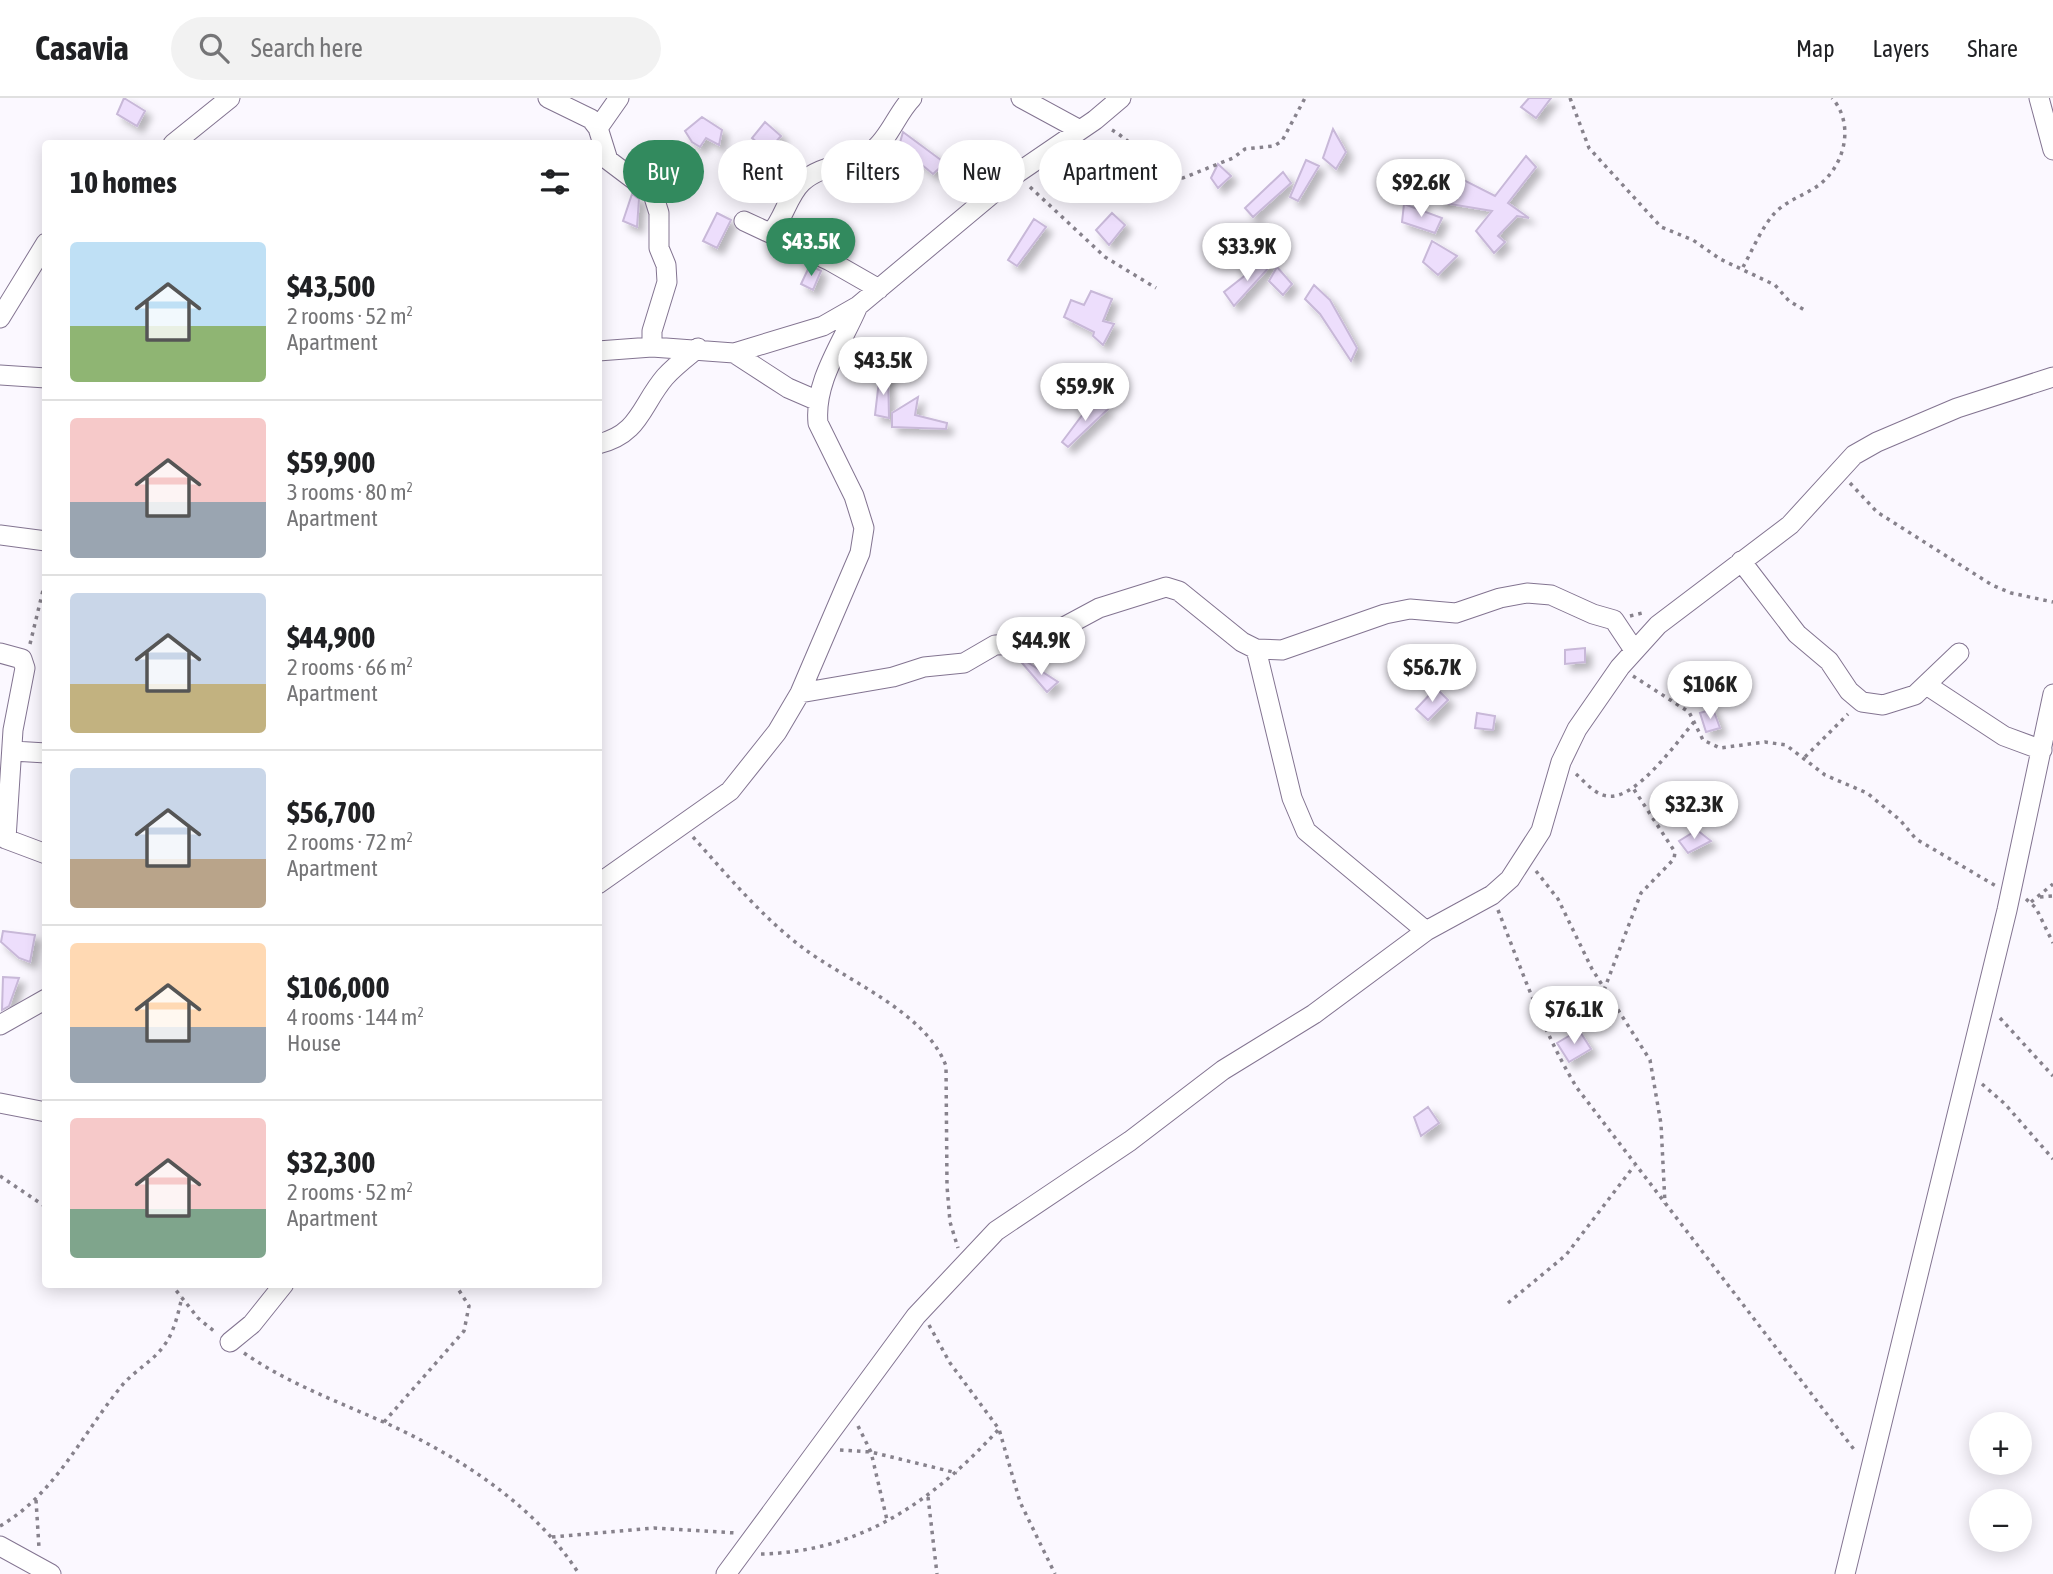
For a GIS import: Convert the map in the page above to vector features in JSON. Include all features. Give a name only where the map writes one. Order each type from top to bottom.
[{"type":"street","points":[[178,140],[230,98]]},
{"type":"street","points":[[548,98],[591,120],[598,128],[602,140]]},
{"type":"street","points":[[598,128],[619,98]]},
{"type":"street","points":[[771,233],[802,182],[834,164],[875,149],[912,98]]},
{"type":"street","points":[[1021,98],[1087,125]]},
{"type":"street","points":[[1025,168],[1121,98]]},
{"type":"street","points":[[2039,98],[2053,146]]},
{"type":"street","points":[[602,141],[608,160],[653,194],[659,213],[658,234],[667,282],[652,331],[652,347]]},
{"type":"street","points":[[602,351],[652,347],[698,348],[734,353],[823,326],[858,306],[880,289],[912,258],[980,203]]},
{"type":"street","points":[[744,221],[880,289]]},
{"type":"street","points":[[0,318],[42,250]]},
{"type":"street","points":[[602,881],[730,791],[777,732],[800,693],[860,553],[864,528],[854,496],[818,423],[821,383],[858,306]]},
{"type":"street","points":[[602,442],[624,434],[636,422],[665,377],[698,348]]},
{"type":"street","points":[[734,353],[788,388],[818,401]]},
{"type":"street","points":[[0,375],[42,377]]},
{"type":"street","points":[[726,1574],[812,1453],[916,1316],[962,1263],[996,1231],[1130,1141],[1223,1070],[1314,1014],[1426,931],[1492,895],[1510,880],[1541,831],[1561,762],[1594,700],[1658,625],[1790,525],[1854,455],[1877,442],[1957,408],[2053,377]]},
{"type":"street","points":[[0,535],[42,540]]},
{"type":"street","points":[[1741,561],[1797,634],[1829,661],[1849,691],[1862,702],[1883,705],[1900,701],[1928,686],[1959,653]]},
{"type":"street","points":[[800,693],[893,677],[924,667],[964,663],[995,645],[1032,644],[1098,608],[1166,587],[1180,591],[1233,635],[1256,649],[1282,650],[1367,618],[1410,609],[1456,613],[1500,598],[1527,593],[1552,595],[1593,614],[1614,620],[1634,650]]},
{"type":"street","points":[[1256,649],[1292,798],[1306,831],[1426,931]]},
{"type":"street","points":[[0,653],[22,659],[25,667],[13,730],[3,838],[42,853]]},
{"type":"street","points":[[1928,686],[2004,736],[2042,750]]},
{"type":"street","points":[[1844,1574],[2011,893],[2053,694]]},
{"type":"street","points":[[13,751],[42,753]]},
{"type":"street","points":[[0,1025],[42,1001]]},
{"type":"street","points":[[0,1103],[42,1111]]},
{"type":"street","points":[[230,1342],[252,1324],[281,1288]]},
{"type":"street","points":[[0,1546],[45,1571]]},
{"type":"path","points":[[1087,125],[1139,147],[1175,178],[1183,178],[1233,158],[1245,149],[1274,146],[1282,141],[1305,98]]},
{"type":"path","points":[[1570,98],[1589,148],[1616,174],[1657,223],[1693,240],[1720,259],[1743,267],[1774,285],[1789,301],[1806,311]]},
{"type":"path","points":[[1743,267],[1771,217],[1787,201],[1819,185],[1838,164],[1845,122],[1832,98]]},
{"type":"path","points":[[1025,182],[1105,257],[1156,288]]},
{"type":"path","points":[[1839,471],[1877,512],[1992,585],[2011,593],[2053,602]]},
{"type":"path","points":[[25,667],[42,595]]},
{"type":"path","points":[[1620,667],[1680,704],[1694,722],[1703,740],[1711,745],[1720,748],[1776,742],[1805,757],[1832,779],[1858,787],[1900,820],[1916,839],[2031,902],[2053,943]]},
{"type":"path","points":[[1805,757],[1862,702]]},
{"type":"path","points":[[1561,762],[1590,788],[1608,796],[1633,788],[1694,722]]},
{"type":"path","points":[[1604,990],[1642,894],[1674,859],[1675,852],[1633,788]]},
{"type":"path","points":[[683,825],[734,882],[802,947],[905,1016],[940,1050],[946,1066],[950,1222],[962,1263]]},
{"type":"path","points":[[1524,860],[1558,899],[1604,990],[1653,1068],[1661,1124],[1665,1204]]},
{"type":"path","points":[[2031,902],[2053,884]]},
{"type":"path","points":[[1492,895],[1556,1054],[1634,1166],[1870,1470]]},
{"type":"path","points":[[2038,897],[2053,896]]},
{"type":"path","points":[[1984,1001],[2053,1076]]},
{"type":"path","points":[[1968,1071],[2005,1104],[2053,1159]]},
{"type":"path","points":[[1508,1303],[1566,1255],[1634,1166]]},
{"type":"path","points":[[0,1176],[42,1203]]},
{"type":"path","points":[[175,1288],[198,1318],[256,1360],[337,1404],[384,1422],[480,1475],[552,1537],[579,1574]]},
{"type":"path","points":[[384,1422],[464,1331],[469,1306],[458,1288]]},
{"type":"path","points":[[0,1526],[37,1500],[69,1461],[85,1434],[121,1386],[164,1346],[177,1317],[182,1295]]},
{"type":"path","points":[[916,1316],[930,1326],[942,1352],[999,1429],[1020,1502],[1055,1574]]},
{"type":"path","points":[[847,1409],[871,1452],[887,1520]]},
{"type":"path","points":[[742,1554],[811,1551],[857,1536],[928,1497],[957,1473],[999,1429]]},
{"type":"path","points":[[812,1453],[844,1450],[871,1452],[957,1473]]},
{"type":"path","points":[[928,1497],[937,1574]]},
{"type":"path","points":[[37,1500],[45,1571]]},
{"type":"path","points":[[552,1537],[654,1528],[755,1535]]},
{"type":"building","points":[[124,98],[145,111],[137,126],[117,114]]},
{"type":"building","points":[[1529,98],[1551,98],[1536,118],[1521,107]]},
{"type":"building","points":[[702,117],[722,130],[718,144],[706,138],[704,141],[691,140],[685,131]]},
{"type":"building","points":[[765,122],[781,136],[778,140],[752,138]]},
{"type":"building","points":[[1333,129],[1346,152],[1336,169],[1323,158]]},
{"type":"building","points":[[903,132],[914,140],[901,140]]},
{"type":"building","points":[[924,148],[938,158],[938,169],[933,174],[924,167]]},
{"type":"building","points":[[1526,156],[1536,167],[1508,203],[1529,218],[1517,216],[1498,236],[1505,242],[1494,253],[1476,231],[1492,211],[1438,202],[1452,174],[1495,196]]},
{"type":"building","points":[[1306,160],[1319,166],[1298,201],[1290,197]]},
{"type":"building","points":[[1218,164],[1231,176],[1218,188],[1211,178]]},
{"type":"building","points":[[1283,172],[1291,183],[1253,217],[1245,208]]},
{"type":"building","points":[[629,203],[639,203],[637,227],[623,221]]},
{"type":"building","points":[[1404,204],[1442,218],[1435,233],[1402,222]]},
{"type":"building","points":[[717,213],[731,220],[717,248],[703,241]]},
{"type":"building","points":[[1112,213],[1125,225],[1109,245],[1096,230]]},
{"type":"building","points":[[1034,219],[1046,227],[1017,266],[1008,260]]},
{"type":"building","points":[[1432,241],[1457,256],[1438,275],[1423,262]]},
{"type":"building","points":[[1266,259],[1272,264],[1234,306],[1224,292]]},
{"type":"building","points":[[810,265],[821,271],[813,290],[801,284]]},
{"type":"building","points":[[1277,267],[1292,284],[1283,295],[1269,281]]},
{"type":"building","points":[[1314,285],[1330,300],[1357,348],[1351,361],[1320,314],[1305,299]]},
{"type":"building","points":[[1091,291],[1112,299],[1103,321],[1114,324],[1103,345],[1093,336],[1094,332],[1064,317],[1071,300],[1084,305]]},
{"type":"building","points":[[880,372],[888,373],[889,418],[875,415]]},
{"type":"building","points":[[918,397],[915,415],[947,423],[946,429],[892,427],[892,413]]},
{"type":"building","points":[[1092,402],[1108,409],[1068,447],[1062,442]]},
{"type":"building","points":[[1585,648],[1585,662],[1565,664],[1565,650]]},
{"type":"building","points":[[1024,660],[1058,682],[1047,692],[1022,663]]},
{"type":"building","points":[[1436,688],[1448,700],[1428,720],[1416,709]]},
{"type":"building","points":[[1713,709],[1720,728],[1706,732],[1700,713]]},
{"type":"building","points":[[1477,713],[1495,716],[1493,730],[1475,728]]},
{"type":"building","points":[[1697,830],[1711,841],[1688,853],[1679,841]]},
{"type":"building","points":[[3,931],[35,935],[30,962],[19,958],[1,942]]},
{"type":"building","points":[[3,977],[19,978],[9,1006],[2,1010]]},
{"type":"building","points":[[1579,1030],[1591,1049],[1569,1062],[1557,1043]]},
{"type":"building","points":[[1428,1107],[1439,1123],[1421,1136],[1414,1117]]}]
